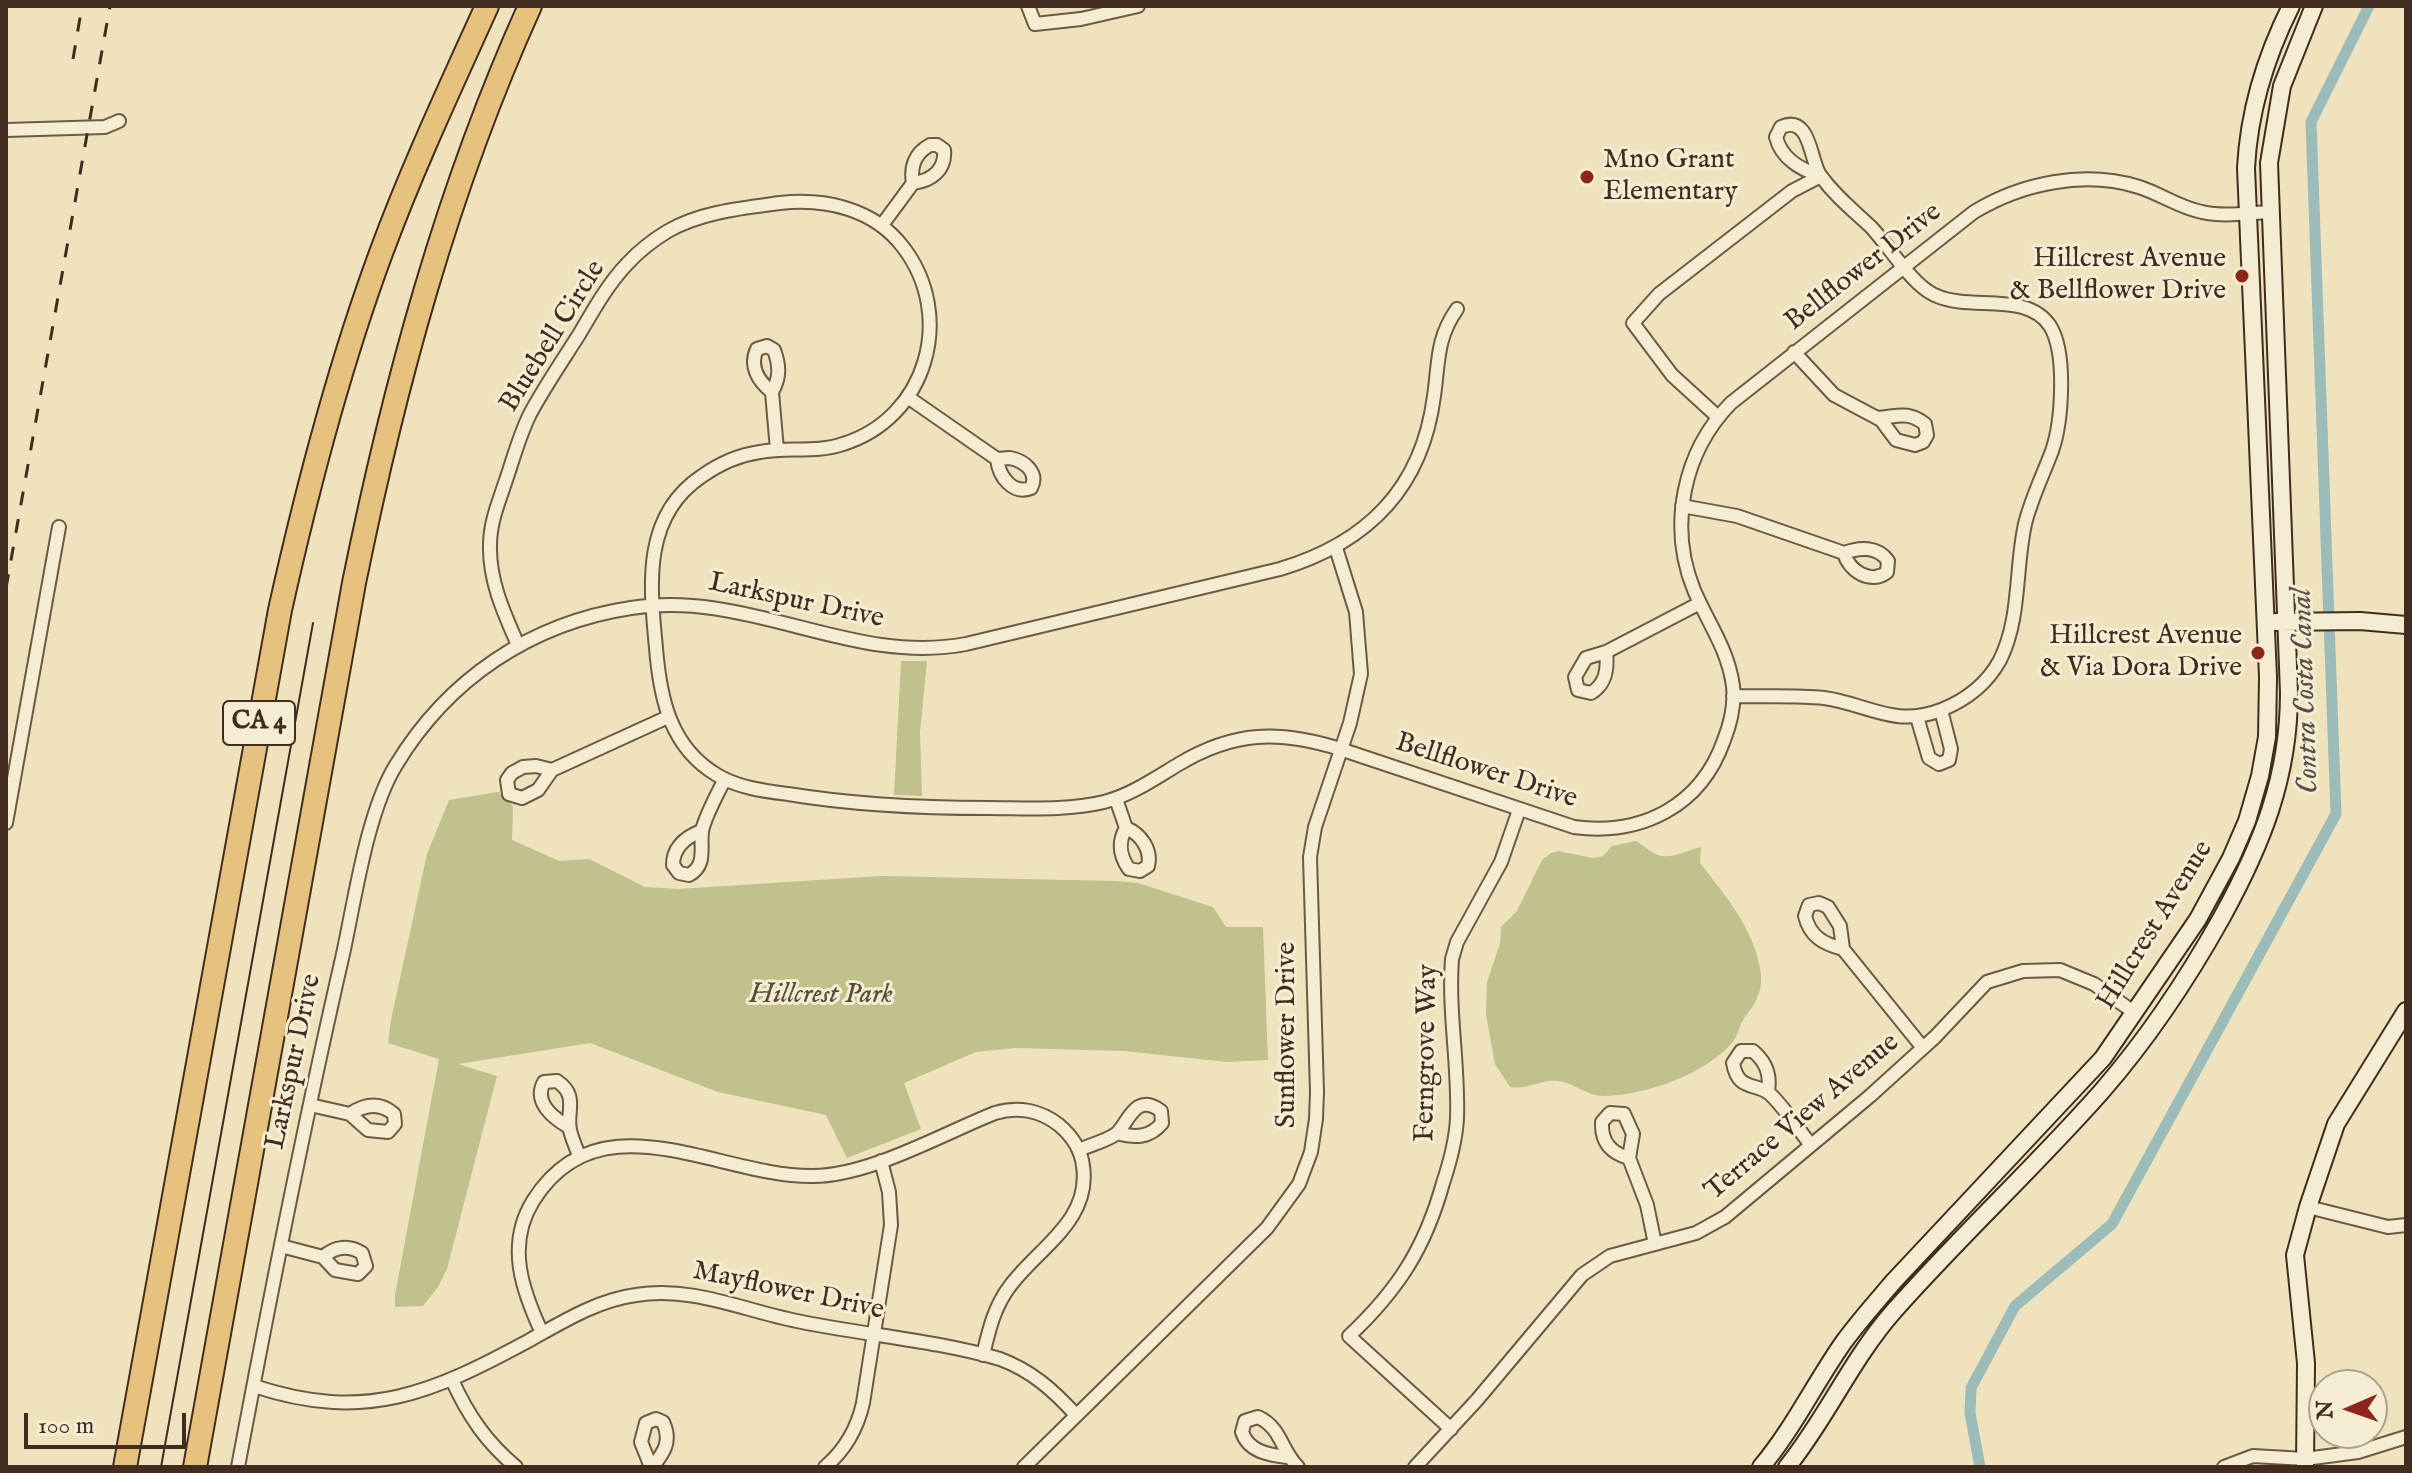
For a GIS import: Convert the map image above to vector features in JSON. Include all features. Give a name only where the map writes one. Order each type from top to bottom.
[{"type":"highway","name":"CA 4","points":[[125,1467],[271,656],[305,495],[335,391],[382,250],[487,6]]},
{"type":"highway","name":"CA 4","points":[[195,1467],[346,626],[379,465],[397,392],[445,231],[468,162],[530,6]]},
{"type":"main road","name":"Hillcrest Avenue","points":[[1761,1467],[1843,1343],[1894,1281],[2103,1058],[2198,919],[2247,821],[2267,737],[2266,623],[2246,168],[2252,113],[2271,51],[2291,6]]},
{"type":"main road","name":"Hillcrest Avenue","points":[[1787,1467],[1859,1356],[1892,1313],[2103,1090],[2194,968],[2248,870],[2279,785],[2289,713],[2269,163],[2282,86],[2314,6]]},
{"type":"main road","points":[[2266,623],[2342,621],[2406,625]]},
{"type":"main road","points":[[2305,1463],[2307,1374],[2295,1255],[2336,1124],[2406,1011]]},
{"type":"street","points":[[1028,9],[1035,24],[1081,19],[1138,6]]},
{"type":"street","points":[[6,130],[105,127],[119,121]]},
{"type":"street","points":[[1718,417],[1672,375],[1633,323],[1673,283],[1798,187],[1821,176],[1844,205],[1874,230],[1925,290],[1940,298],[2016,306],[2038,314],[2054,333],[2060,365],[2058,430],[2026,521],[2009,637],[1997,665],[1979,687],[1941,710],[1917,717],[1880,714],[1827,699],[1733,696]]},
{"type":"street","name":"Bellflower Drive","points":[[652,605],[660,690],[668,717],[694,756],[725,779],[764,791],[880,806],[1061,808],[1116,799],[1200,752],[1240,739],[1276,735],[1340,749],[1574,827],[1608,829],[1635,824],[1663,814],[1696,788],[1712,766],[1727,733],[1733,696],[1729,666],[1720,639],[1700,603],[1687,569],[1683,550],[1682,506],[1694,457],[1718,417],[1740,394],[1986,205],[2014,193],[2051,183],[2085,180],[2120,182],[2198,211],[2217,214],[2270,212]]},
{"type":"street","points":[[882,225],[913,183]]},
{"type":"street","name":"Bluebell Circle","points":[[518,645],[502,608],[491,570],[494,516],[529,416],[609,285],[626,265],[654,240],[687,221],[764,206],[802,201],[825,203],[843,207],[882,225],[894,235],[916,265],[928,302],[930,324],[926,359],[909,398],[878,428],[840,446],[758,452],[722,463],[694,481],[675,500],[655,543],[650,577],[652,605]]},
{"type":"street","name":"Larkspur Drive","points":[[238,1467],[310,1105],[369,839],[387,781],[410,743],[439,707],[487,663],[518,645],[598,615],[652,605],[730,609],[855,641],[892,647],[952,646],[1280,569],[1336,548],[1380,513],[1396,495],[1412,468],[1430,423],[1441,338],[1457,309]]},
{"type":"street","points":[[1794,352],[1834,395],[1877,418]]},
{"type":"street","points":[[772,392],[777,450]]},
{"type":"street","points":[[909,398],[997,459]]},
{"type":"street","points":[[1682,506],[1737,516],[1844,553]]},
{"type":"street","points":[[6,823],[59,527]]},
{"type":"street","name":"Sunflower Drive","points":[[1024,1467],[1267,1228],[1294,1193],[1305,1168],[1314,1135],[1317,1092],[1310,857],[1315,827],[1357,696],[1362,656],[1356,610],[1336,548]]},
{"type":"street","points":[[1606,652],[1700,603]]},
{"type":"street","points":[[1917,717],[1929,758],[1939,764],[1949,760],[1952,753],[1941,710]]},
{"type":"street","points":[[552,770],[668,717]]},
{"type":"street","points":[[701,831],[725,779]]},
{"type":"street","points":[[1116,799],[1126,828]]},
{"type":"street","name":"Ferngrove Way","points":[[1451,1429],[1349,1336],[1378,1308],[1406,1273],[1423,1241],[1440,1195],[1453,1147],[1457,1117],[1452,959],[1457,942],[1496,874],[1519,810]]},
{"type":"street","points":[[1843,949],[1923,1048]]},
{"type":"street","name":"Terrace View Avenue","points":[[1415,1467],[1582,1275],[1610,1256],[1696,1233],[1725,1217],[1923,1048],[1977,990],[1998,977],[2051,969],[2069,972],[2094,984],[2135,1013]]},
{"type":"street","points":[[1768,1091],[1811,1145]]},
{"type":"street","points":[[310,1105],[350,1114]]},
{"type":"street","points":[[542,1333],[522,1284],[518,1258],[520,1234],[539,1192],[558,1170],[579,1156],[608,1147],[636,1146],[814,1177],[849,1172],[881,1161],[1010,1109],[1034,1112],[1052,1120],[1067,1133],[1079,1150],[1084,1172],[1083,1194],[1080,1205],[1063,1230],[1005,1293],[993,1317],[983,1355]]},
{"type":"street","points":[[569,1127],[579,1156]]},
{"type":"street","points":[[1079,1150],[1117,1133]]},
{"type":"street","points":[[1629,1158],[1647,1205],[1655,1244]]},
{"type":"street","points":[[825,1467],[846,1445],[859,1421],[892,1216],[881,1161]]},
{"type":"street","points":[[2308,1207],[2388,1227],[2406,1225]]},
{"type":"street","points":[[281,1246],[323,1257]]},
{"type":"street","name":"Mayflower Drive","points":[[254,1386],[304,1399],[357,1403],[410,1395],[452,1380],[600,1305],[633,1295],[664,1293],[705,1296],[791,1320],[983,1355],[1014,1364],[1044,1382],[1076,1415]]},
{"type":"street","points":[[452,1380],[470,1419],[516,1467]]},
{"type":"street","points":[[2224,1467],[2253,1456],[2305,1463],[2358,1452],[2406,1437]]},
{"type":"street","points":[[1287,1457],[1298,1467]]},
{"type":"green space","points":[[901,661],[927,661],[920,732],[922,796],[894,795]]},
{"type":"green space","name":"Hillcrest Park","points":[[498,792],[513,806],[512,840],[559,861],[589,859],[645,887],[678,889],[881,876],[1117,881],[1138,883],[1213,907],[1226,927],[1263,927],[1268,1060],[1227,1062],[1124,1051],[1015,1048],[976,1052],[904,1083],[921,1129],[847,1158],[826,1115],[718,1092],[590,1043],[458,1064],[497,1076],[447,1269],[423,1306],[395,1307],[439,1059],[388,1043],[391,1020],[427,854],[449,800]]},
{"type":"green space","points":[[1636,841],[1653,853],[1665,856],[1701,847],[1700,863],[1736,912],[1751,939],[1760,968],[1761,983],[1756,1000],[1731,1044],[1705,1065],[1673,1081],[1638,1092],[1604,1096],[1558,1081],[1510,1087],[1495,1064],[1486,1015],[1487,982],[1500,944],[1501,927],[1517,911],[1543,859],[1551,853],[1558,851],[1593,858],[1603,856],[1612,846]]},
{"type":"waterway","name":"Contra Costa Canal","points":[[1980,1467],[1970,1413],[1971,1388],[2015,1306],[2112,1224],[2336,814],[2311,122],[2369,6]]},
{"type":"tram line","points":[[161,1467],[313,623]]},
{"type":"railway","points":[[73,59],[82,6]]},
{"type":"railway","points":[[6,588],[110,6]]},
{"type":"place","name":"Mno Grant Elementary","points":[[1587,177]]},
{"type":"place","name":"Hillcrest Avenue & Bellflower Drive","points":[[2242,276]]},
{"type":"place","name":"Hillcrest Avenue & Via Dora Drive","points":[[2258,653]]}]
